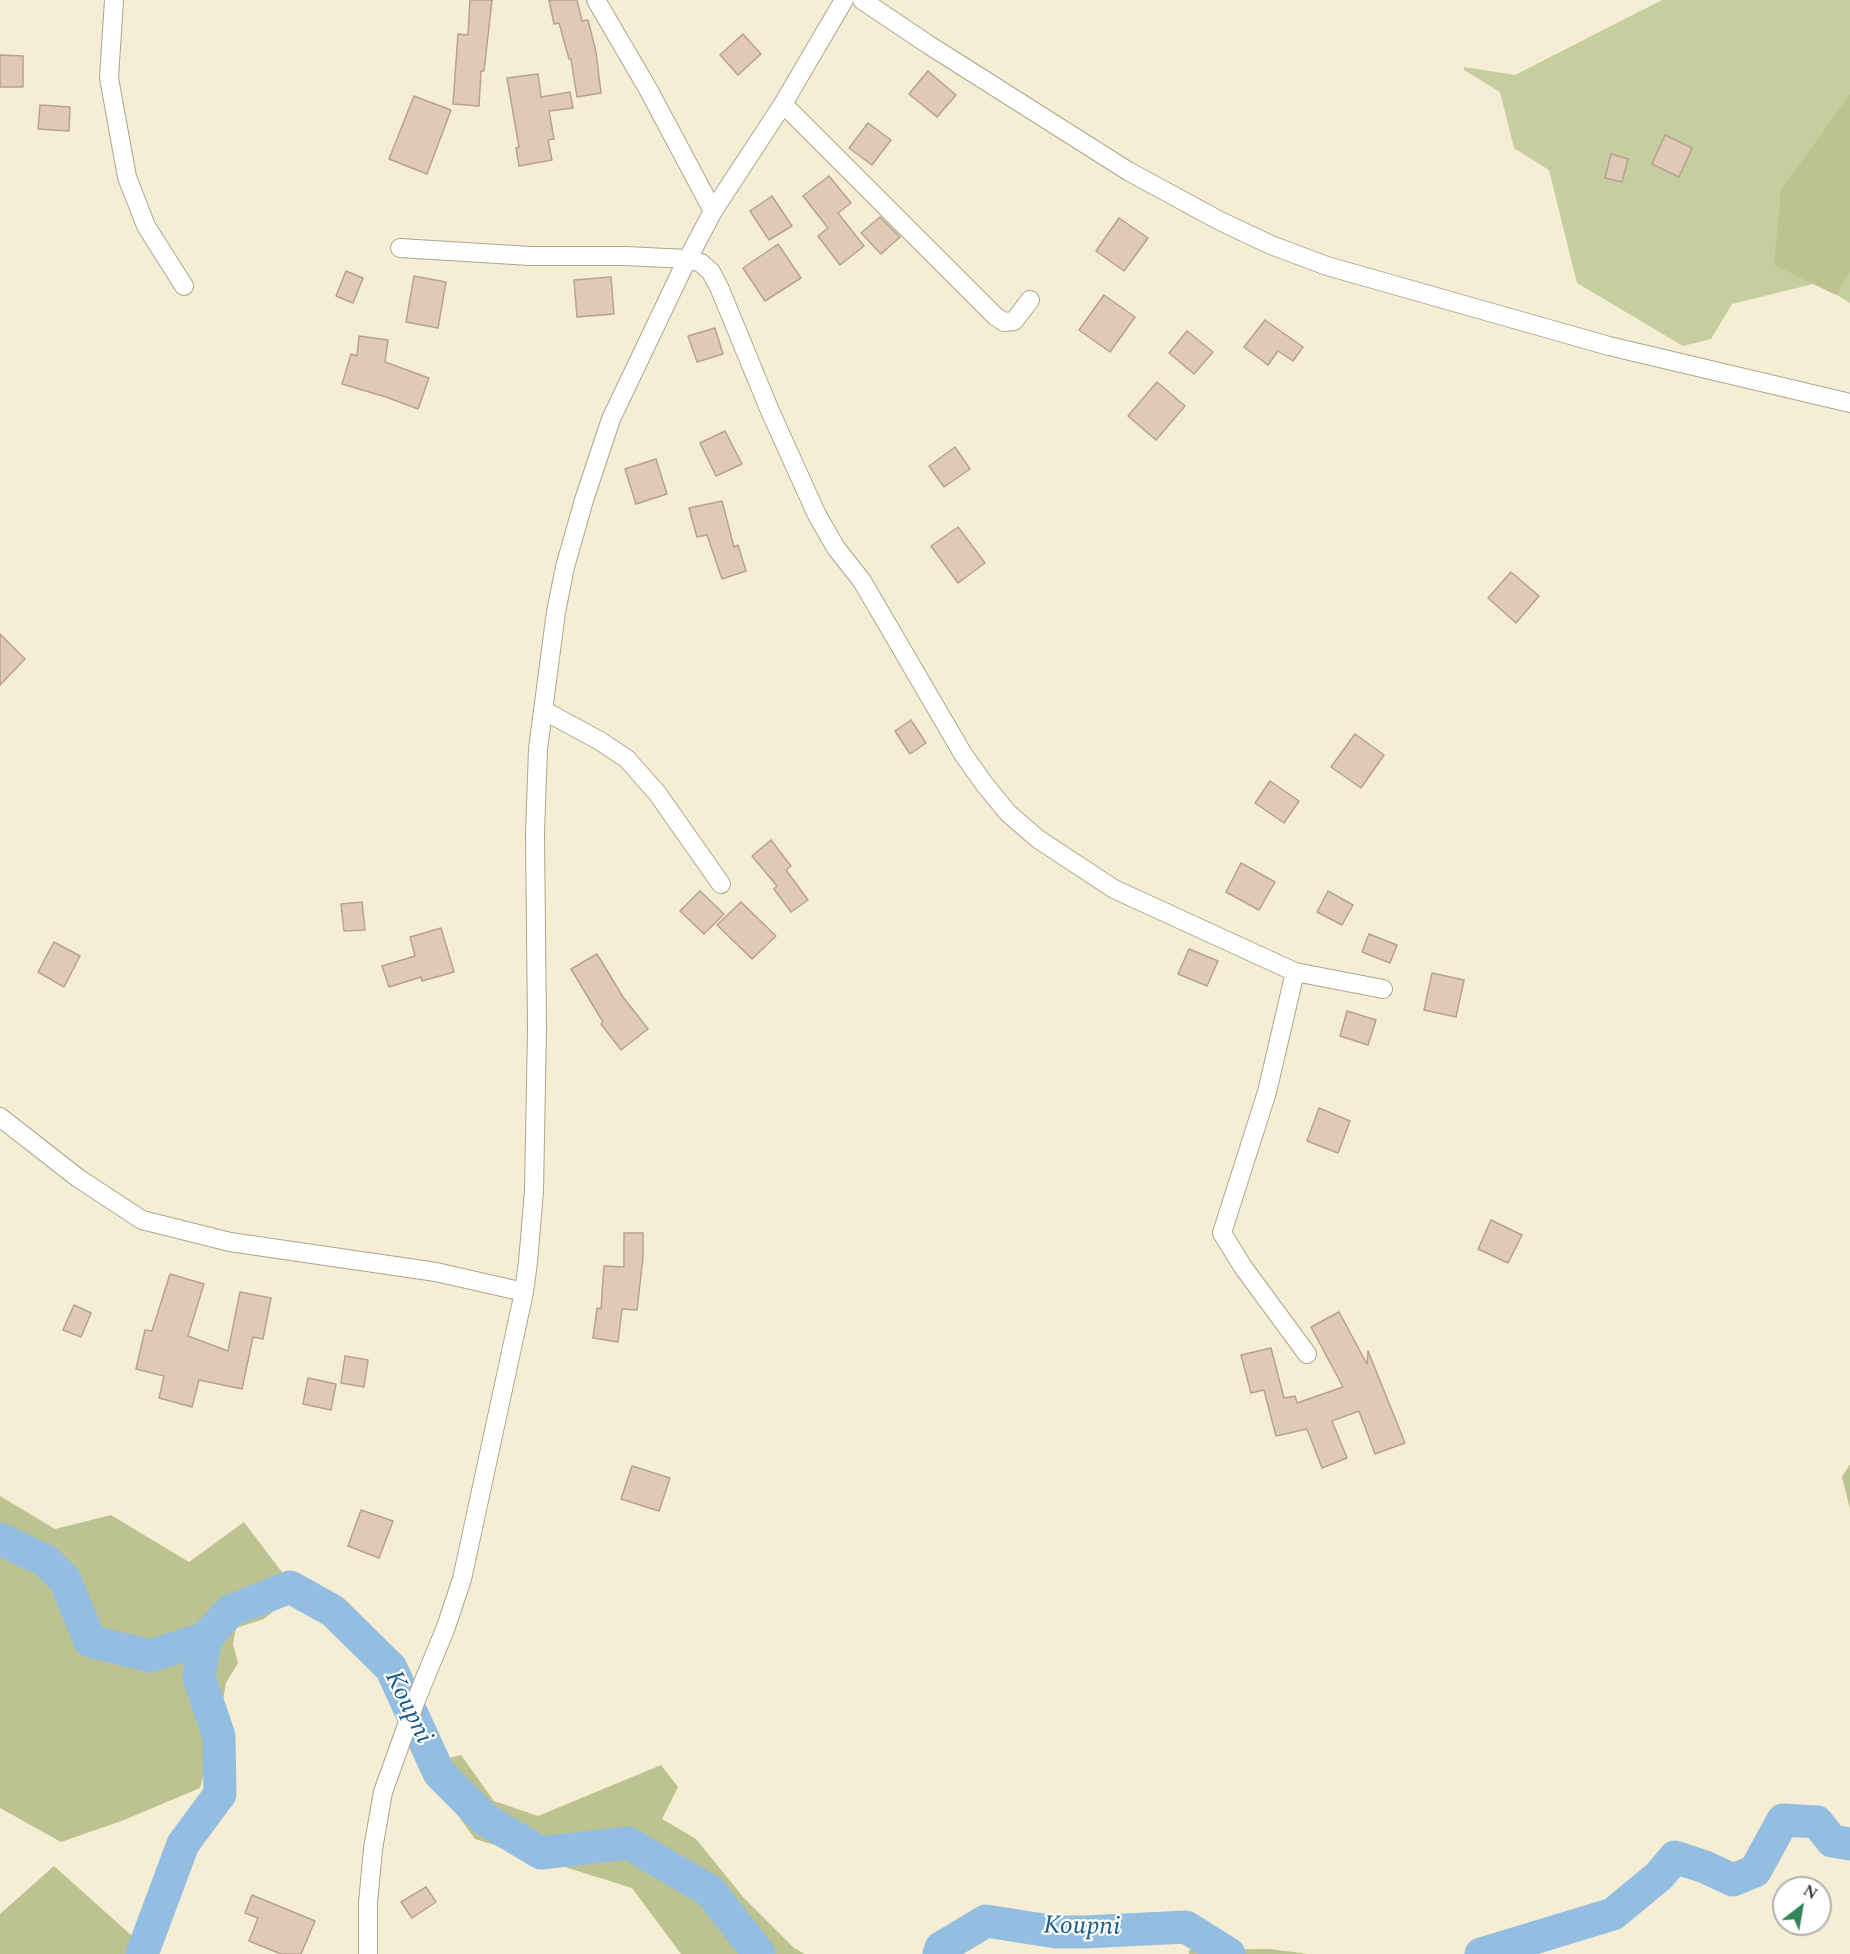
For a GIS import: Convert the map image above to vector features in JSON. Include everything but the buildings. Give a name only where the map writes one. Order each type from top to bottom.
[{"type":"street","points":[[114,0],[109,78],[127,177],[146,226],[184,286]]},
{"type":"street","points":[[596,0],[648,89],[713,211]]},
{"type":"street","points":[[368,1954],[368,1904],[373,1849],[383,1792],[407,1722],[446,1627],[462,1579],[524,1292],[534,1191],[537,1028],[535,833],[538,749],[556,612],[565,567],[584,500],[611,420],[688,259],[713,211],[783,104],[844,0]]},
{"type":"street","points":[[862,0],[1128,171],[1220,221],[1271,245],[1327,266],[1608,346],[1850,403]]},
{"type":"street","points":[[783,104],[996,316],[1004,322],[1014,321],[1030,300]]},
{"type":"street","points":[[400,248],[530,256],[625,256],[688,259],[700,263],[711,272],[719,287],[770,411],[817,515],[836,548],[862,581],[963,754],[1008,813],[1038,839],[1114,890],[1295,972],[1383,989]]},
{"type":"street","points":[[543,710],[600,741],[627,759],[657,793],[721,884]]},
{"type":"street","points":[[1295,972],[1267,1092],[1222,1233],[1243,1267],[1307,1354]]},
{"type":"street","points":[[0,1117],[78,1178],[142,1220],[230,1242],[436,1272],[524,1292]]},
{"type":"green space","points":[[1662,0],[1850,0],[1850,303],[1817,283],[1732,304],[1711,339],[1683,346],[1577,283],[1549,170],[1514,148],[1500,92],[1464,70],[1464,67],[1515,75]]},
{"type":"green space","points":[[1850,94],[1850,272],[1836,295],[1774,265],[1781,190]]},
{"type":"green space","points":[[1850,1464],[1850,1509],[1842,1477]]},
{"type":"green space","points":[[0,1496],[55,1529],[111,1515],[189,1562],[244,1522],[297,1592],[264,1619],[236,1628],[233,1644],[238,1663],[226,1683],[221,1712],[200,1788],[124,1820],[61,1842],[0,1808]]},
{"type":"green space","points":[[461,1755],[494,1801],[538,1816],[661,1765],[678,1787],[662,1819],[696,1839],[744,1898],[794,1948],[805,1954],[681,1954],[632,1888],[475,1839],[421,1765]]},
{"type":"green space","points":[[54,1866],[131,1935],[130,1954],[0,1954],[0,1914]]},
{"type":"green space","points":[[1269,1949],[1309,1954],[1189,1954],[1189,1950]]},
{"type":"waterway","name":"Koupni","points":[[0,1539],[46,1561],[65,1580],[90,1641],[150,1656],[206,1638],[230,1611],[290,1587],[333,1611],[391,1668],[439,1773],[486,1820],[541,1853],[628,1843],[710,1891],[759,1954]]},
{"type":"waterway","points":[[142,1954],[183,1844],[220,1794],[219,1736],[199,1677],[206,1638]]},
{"type":"waterway","name":"Koupni","points":[[1481,1954],[1613,1914],[1659,1876],[1675,1857],[1733,1880],[1755,1871],[1783,1820],[1817,1822],[1832,1841],[1850,1844]]},
{"type":"waterway","name":"Koupni","points":[[939,1954],[941,1948],[986,1921],[1056,1932],[1186,1927],[1229,1954]]}]
